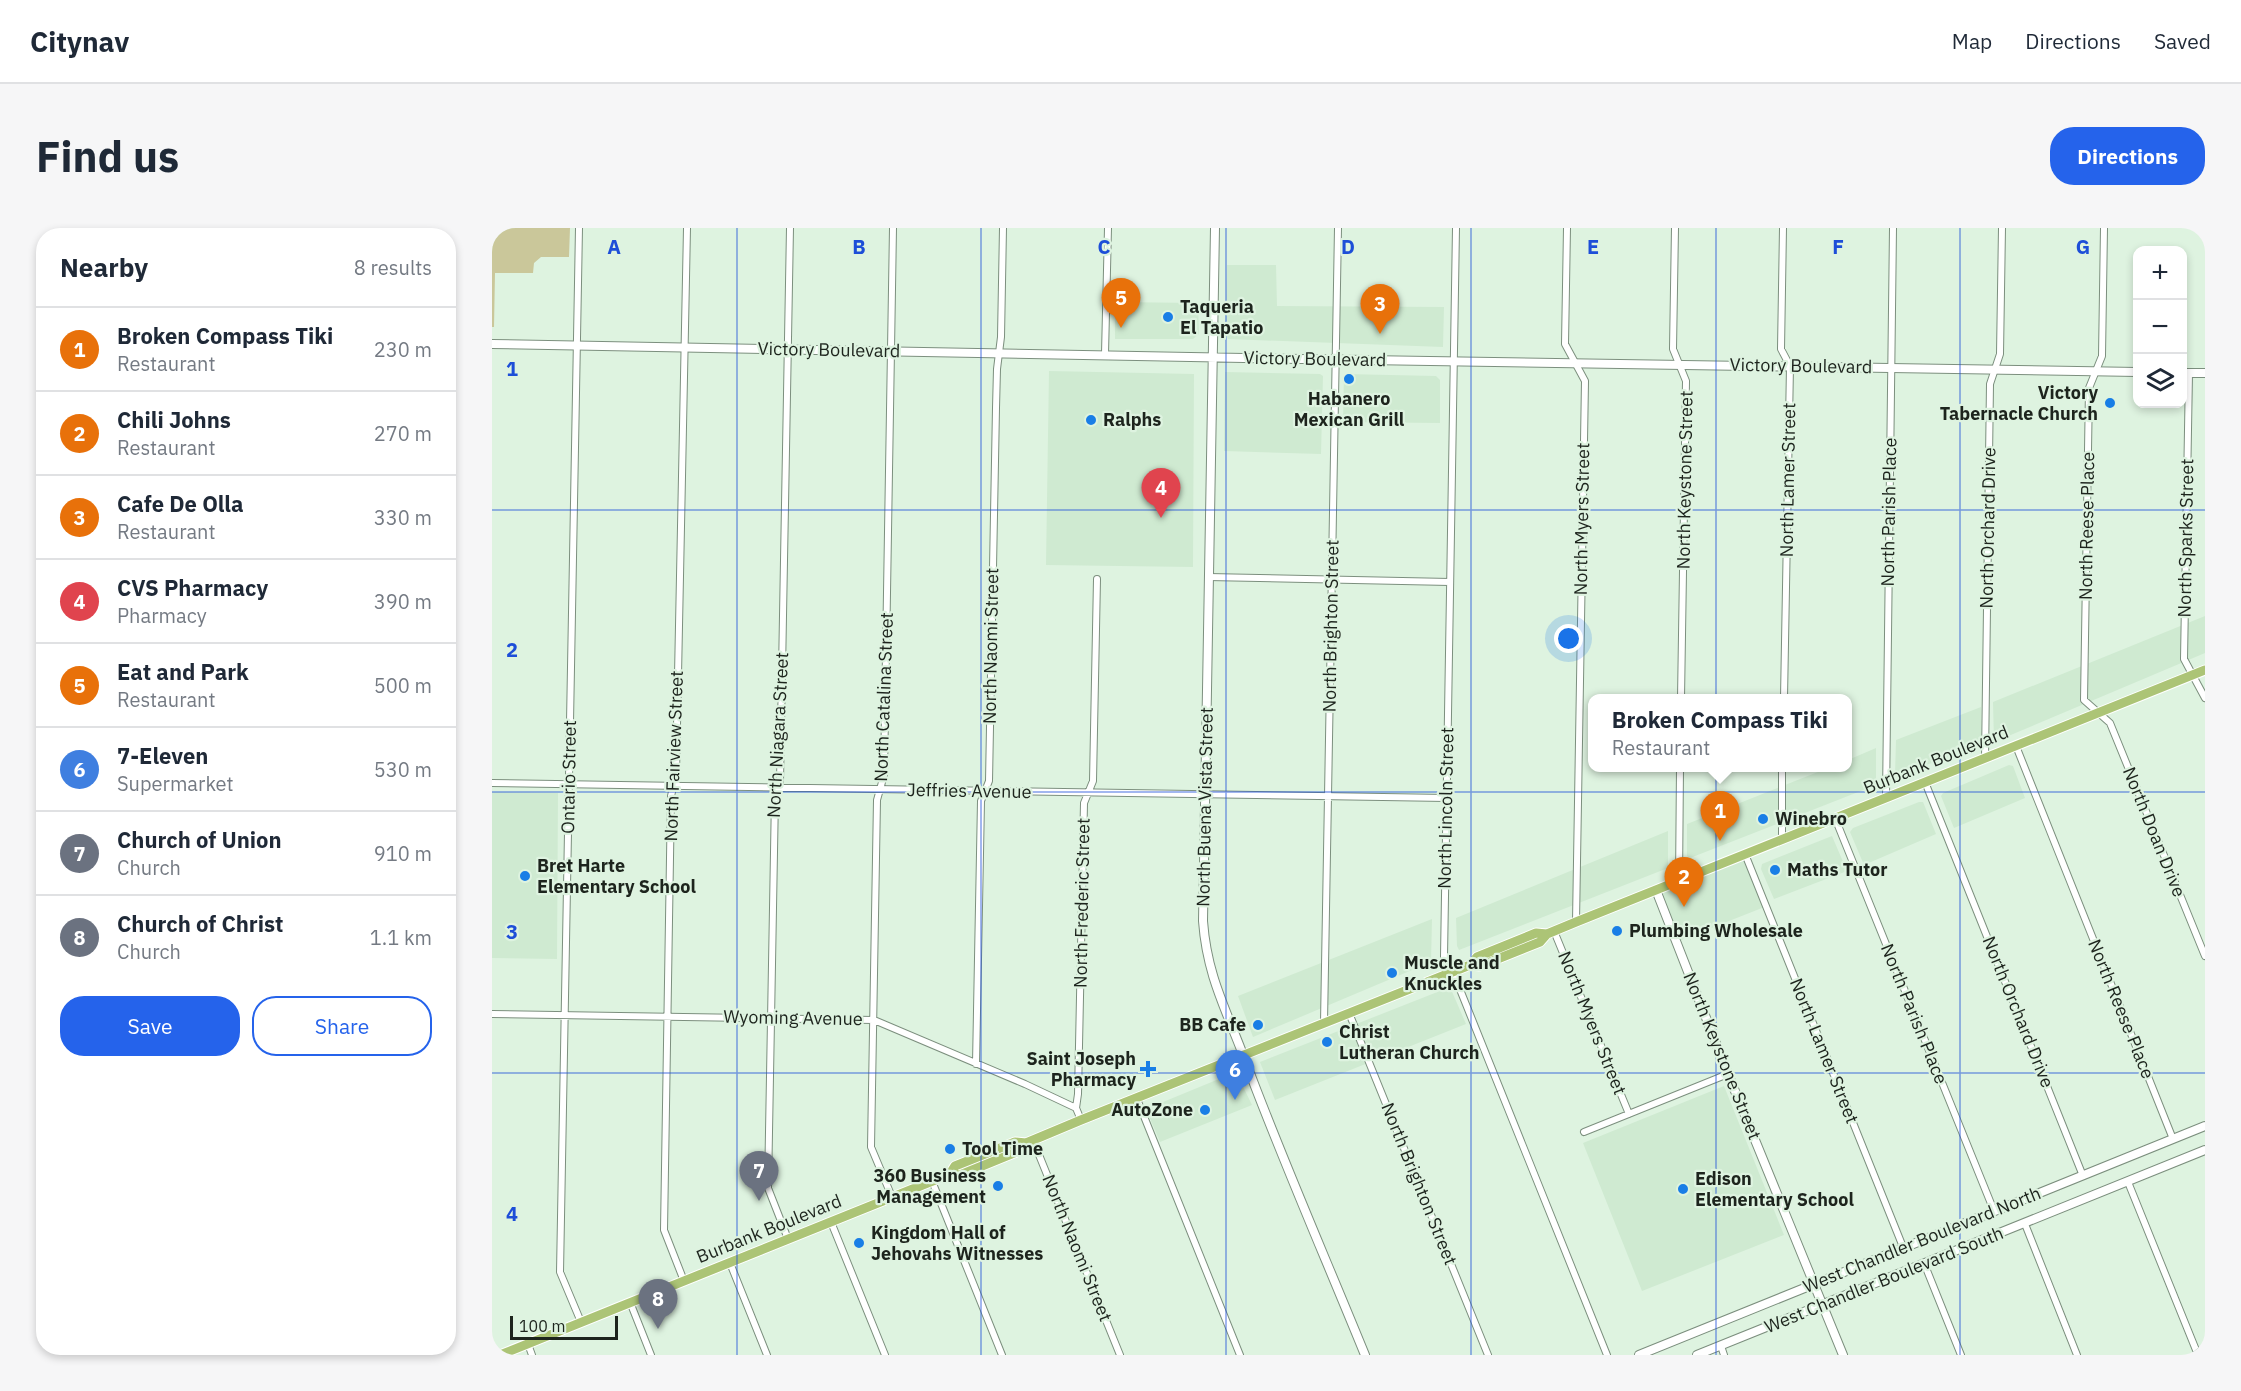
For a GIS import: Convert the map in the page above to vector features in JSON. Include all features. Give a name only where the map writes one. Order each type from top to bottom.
[{"type":"main road","name":"North Buena Vista Street","points":[[1215,228],[1203,921],[1206,954],[1220,1000],[1262,1106],[1365,1355]]},
{"type":"main road","name":"Victory Boulevard","points":[[492,344],[2133,372]]},
{"type":"main road","points":[[2187,373],[2205,373]]},
{"type":"main road","name":"Burbank Boulevard","points":[[500,1355],[950,1174],[955,1166],[1015,1142],[1030,1142],[1470,965],[1477,957],[1536,933],[1551,933],[2205,670]]},
{"type":"main road","name":"West Chandler Boulevard North","points":[[1639,1355],[2205,1126]]},
{"type":"main road","name":"West Chandler Boulevard South","points":[[1697,1355],[2205,1150]]},
{"type":"street","name":"Ontario Street","points":[[579,228],[560,1272],[581,1322]]},
{"type":"street","name":"North Fairview Street","points":[[684,1281],[664,1230],[671,807],[676,775],[687,228]]},
{"type":"street","name":"North Niagara Street","points":[[788,1239],[768,1188],[775,796],[780,770],[790,228]]},
{"type":"street","name":"North Catalina Street","points":[[892,1197],[871,1147],[877,800],[884,776],[894,228]]},
{"type":"street","name":"North Naomi Street","points":[[976,1064],[981,801],[989,782],[996,398],[1003,228]]},
{"type":"street","points":[[1105,354],[1108,228]]},
{"type":"street","name":"North Brighton Street","points":[[1324,1023],[1338,228]]},
{"type":"street","name":"North Lincoln Street","points":[[1456,228],[1444,957],[1607,1355]]},
{"type":"street","name":"North Myers Street","points":[[1567,228],[1565,344],[1585,381],[1576,922]]},
{"type":"street","name":"North Keystone Street","points":[[1675,228],[1673,349],[1686,381],[1681,694]]},
{"type":"street","name":"North Lamer Street","points":[[1783,228],[1781,348],[1790,366],[1784,694]]},
{"type":"street","name":"North Parish Place","points":[[1886,797],[1893,228]]},
{"type":"street","name":"North Orchard Drive","points":[[1985,758],[1990,384],[2000,354],[2002,228]]},
{"type":"street","name":"North Reese Place","points":[[2098,713],[2084,700],[2089,388],[2102,356],[2104,228]]},
{"type":"street","name":"North Sparks Street","points":[[2186,408],[2184,659],[2205,698]]},
{"type":"street","points":[[1208,577],[1450,582]]},
{"type":"street","name":"North Frederic Street","points":[[1081,1120],[1076,1108],[1084,803],[1094,781],[1097,579]]},
{"type":"street","name":"North Doan Drive","points":[[2098,713],[2110,723],[2205,956]]},
{"type":"street","name":"North Reese Place","points":[[2016,746],[2173,1139]]},
{"type":"street","points":[[1679,881],[1680,772]]},
{"type":"street","points":[[1782,772],[1782,839]]},
{"type":"street","name":"North Orchard Drive","points":[[1925,782],[2083,1176]]},
{"type":"street","name":"Jeffries Avenue","points":[[492,783],[1447,798]]},
{"type":"street","name":"North Parish Place","points":[[1835,818],[1994,1211]]},
{"type":"street","name":"North Lamer Street","points":[[1745,854],[1903,1247]]},
{"type":"street","name":"North Keystone Street","points":[[1656,890],[1728,1074],[1843,1355]]},
{"type":"street","name":"North Myers Street","points":[[1551,933],[1629,1114]]},
{"type":"street","name":"North Brighton Street","points":[[1349,1013],[1488,1355]]},
{"type":"street","name":"Wyoming Avenue","points":[[492,1014],[874,1020],[1076,1108]]},
{"type":"street","points":[[1584,1132],[1728,1074]]},
{"type":"street","points":[[1137,1099],[1240,1355]]},
{"type":"street","name":"North Naomi Street","points":[[1030,1142],[1120,1355]]},
{"type":"street","points":[[932,1181],[1002,1355]]},
{"type":"street","points":[[2128,1182],[2198,1355]]},
{"type":"street","points":[[831,1222],[885,1355]]},
{"type":"street","points":[[2025,1224],[2077,1355]]},
{"type":"street","points":[[729,1263],[767,1355]]},
{"type":"street","points":[[1924,1263],[1961,1355]]},
{"type":"street","points":[[630,1302],[651,1355]]},
{"type":"street","points":[[528,1344],[532,1355]]},
{"type":"street","points":[[1720,1346],[1724,1355]]},
{"type":"shaded area","points":[[492,228],[570,228],[569,257],[541,257],[534,263],[533,273],[495,273],[494,327],[492,327]]},
{"type":"shaded area","points":[[1227,265],[1276,265],[1277,306],[1444,307],[1443,347],[1228,339],[1225,335]]},
{"type":"shaded area","points":[[1115,302],[1198,303],[1199,334],[1193,339],[1115,339]]},
{"type":"shaded area","points":[[1049,371],[1194,374],[1193,567],[1046,565]]},
{"type":"shaded area","points":[[1225,372],[1320,374],[1323,376],[1321,454],[1224,451]]},
{"type":"shaded area","points":[[1344,374],[1436,376],[1440,380],[1440,423],[1343,422]]},
{"type":"shaded area","points":[[2205,616],[2205,653],[1994,742],[1993,702]]},
{"type":"shaded area","points":[[1981,707],[1981,747],[1895,775],[1896,740]]},
{"type":"shaded area","points":[[1876,748],[1876,785],[1690,858],[1687,856],[1687,824],[1818,772],[1852,772],[1852,758]]},
{"type":"shaded area","points":[[2009,765],[2013,766],[2025,798],[1954,828],[1941,796],[1943,793]]},
{"type":"shaded area","name":"Bret Harte Elementary School","points":[[492,792],[558,793],[557,959],[492,958]]},
{"type":"shaded area","points":[[1923,802],[1936,834],[1864,865],[1850,832],[1853,828]]},
{"type":"shaded area","points":[[1668,831],[1668,868],[1459,950],[1456,918]]},
{"type":"shaded area","points":[[1832,836],[1847,871],[1774,899],[1761,869],[1762,864]]},
{"type":"shaded area","points":[[1746,856],[1767,906],[1676,942],[1659,892]]},
{"type":"shaded area","points":[[1432,919],[1431,962],[1253,1037],[1238,996]]},
{"type":"shaded area","points":[[1450,987],[1466,1024],[1275,1100],[1260,1062]]},
{"type":"shaded area","points":[[1236,1072],[1252,1105],[1160,1142],[1146,1109]]},
{"type":"shaded area","name":"Edison Elementary School","points":[[1724,1086],[1784,1235],[1642,1291],[1583,1143]]},
{"type":"place","name":"Taqueria El Tapatio","points":[[1168,317]]},
{"type":"place","name":"Eat and Park","points":[[1121,328]]},
{"type":"place","name":"Cafe De Olla","points":[[1380,334]]},
{"type":"place","name":"Habanero Mexican Grill","points":[[1349,379]]},
{"type":"place","name":"Victory Tabernacle Church","points":[[2110,403]]},
{"type":"place","name":"Ralphs","points":[[1091,420]]},
{"type":"place","name":"CVS Pharmacy","points":[[1161,518]]},
{"type":"place","name":"Winebro","points":[[1763,819]]},
{"type":"place","name":"Broken Compass Tiki","points":[[1720,841]]},
{"type":"place","name":"Maths Tutor","points":[[1775,870]]},
{"type":"place","name":"Bret Harte Elementary School","points":[[525,876]]},
{"type":"place","name":"Chili Johns","points":[[1684,907]]},
{"type":"place","name":"Plumbing Wholesale","points":[[1617,931]]},
{"type":"place","name":"Muscle and Knuckles","points":[[1392,973]]},
{"type":"place","name":"BB Cafe","points":[[1258,1025]]},
{"type":"place","name":"Christ Lutheran Church","points":[[1327,1042]]},
{"type":"place","name":"Saint Joseph Pharmacy","points":[[1148,1069]]},
{"type":"place","name":"7-Eleven","points":[[1235,1100]]},
{"type":"place","name":"AutoZone","points":[[1205,1110]]},
{"type":"place","name":"Tool Time","points":[[950,1149]]},
{"type":"place","name":"360 Business Management","points":[[998,1186]]},
{"type":"place","name":"Edison Elementary School","points":[[1683,1189]]},
{"type":"place","name":"Church of Union","points":[[759,1201]]},
{"type":"place","name":"Kingdom Hall of Jehovahs Witnesses","points":[[859,1243]]},
{"type":"place","name":"Church of Christ","points":[[658,1329]]}]
